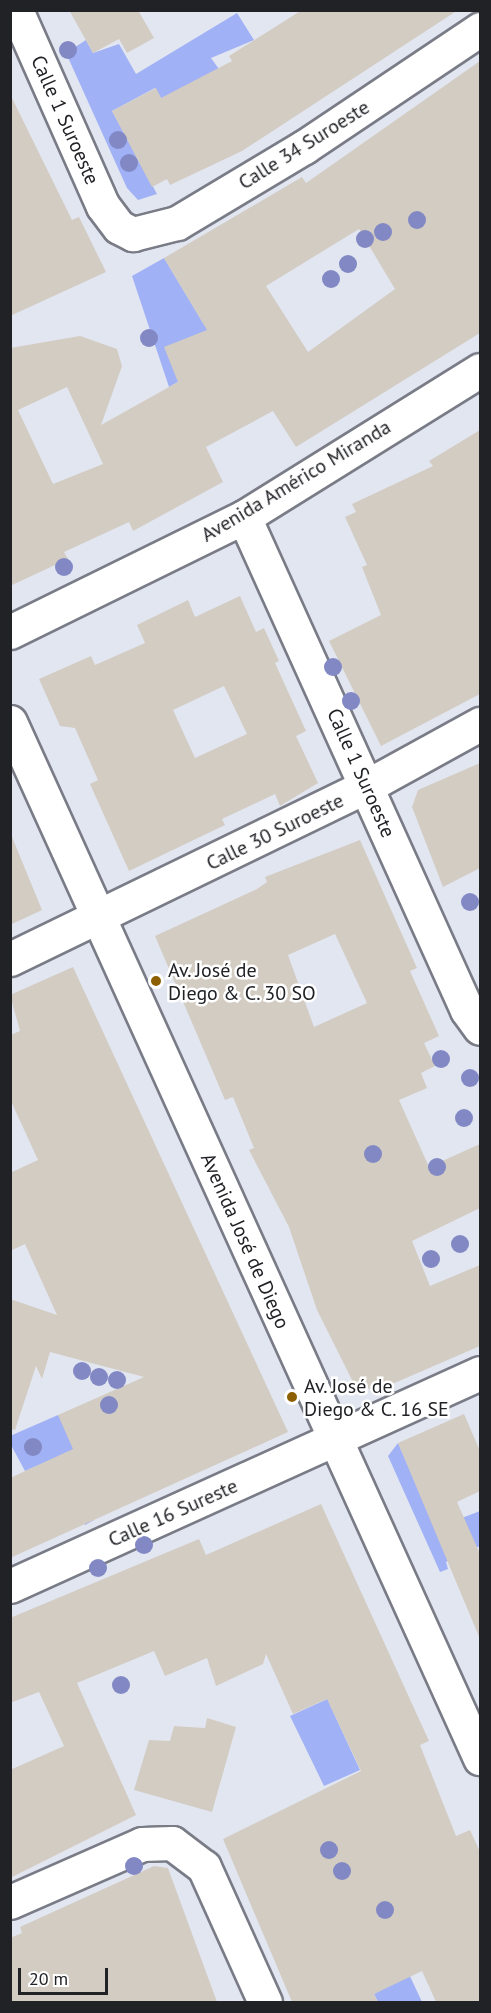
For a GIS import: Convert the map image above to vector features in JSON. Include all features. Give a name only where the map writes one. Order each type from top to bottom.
[{"type":"street","name":"Calle 1 Suroeste","points":[[16,10],[104,206],[119,227]]},
{"type":"street","name":"Calle 34 Suroeste","points":[[119,227],[152,233],[177,224],[304,147],[480,29]]},
{"type":"street","name":"Avenida Américo Miranda","points":[[10,632],[244,517],[480,370]]},
{"type":"street","name":"Calle 1 Suroeste","points":[[244,517],[467,1010],[480,1028]]},
{"type":"street","name":"Avenida José de Diego","points":[[10,722],[480,1758]]},
{"type":"street","name":"Calle 30 Suroeste","points":[[10,959],[99,918],[367,786],[480,724]]},
{"type":"street","name":"Calle 16 Sureste","points":[[10,1586],[480,1373]]},
{"type":"street","points":[[10,1902],[155,1840],[183,1847],[204,1867],[265,2002]]},
{"type":"shaded area","points":[[237,13],[254,40],[211,58],[234,90],[161,98],[155,88],[112,111],[157,194],[138,200],[127,188],[66,53],[86,40],[93,53],[119,44],[136,74]]},
{"type":"shaded area","points":[[164,258],[203,323],[247,342],[169,387],[132,276]]},
{"type":"shaded area","points":[[58,1415],[66,1423],[94,1520],[85,1525],[55,1458],[25,1471],[11,1445],[10,1436]]},
{"type":"shaded area","points":[[398,1443],[436,1528],[480,1511],[480,1546],[446,1562],[448,1569],[440,1572],[388,1456]]},
{"type":"shaded area","points":[[356,1686],[330,1705],[360,1770],[324,1786],[290,1716]]},
{"type":"shaded area","points":[[409,1974],[422,2002],[378,2002],[374,1994]]},
{"type":"building","points":[[69,10],[138,10],[154,38],[127,53],[119,39],[93,53]]},
{"type":"building","points":[[302,10],[458,10],[242,151],[170,185],[167,179],[152,187],[112,111],[156,88],[161,98],[232,61],[229,56]]},
{"type":"building","points":[[480,61],[480,333],[296,447],[273,411],[206,447],[223,482],[133,531],[129,522],[64,552],[68,559],[10,586],[10,348],[80,336],[117,349],[122,366],[101,425],[178,382],[164,347],[207,330],[164,258],[302,177],[306,183]],"holes":[[[359,229],[395,289],[308,352],[266,286]],[[67,387],[103,464],[53,484],[18,410]]]},
{"type":"building","points":[[10,94],[72,220],[79,217],[106,272],[10,316]]},
{"type":"building","points":[[480,430],[480,694],[381,746],[329,641],[381,615],[362,567],[367,565],[345,517],[356,512],[352,504],[433,466],[429,461]]},
{"type":"building","points":[[240,596],[256,632],[264,628],[279,661],[275,663],[306,731],[296,736],[318,783],[280,806],[275,794],[222,819],[225,825],[129,871],[90,784],[98,780],[75,728],[60,726],[39,679],[91,656],[95,665],[145,643],[137,625],[188,600],[195,617]],"holes":[[[224,686],[247,734],[195,758],[173,710]]]},
{"type":"building","points":[[480,763],[480,868],[443,887],[412,807],[418,790]]},
{"type":"building","points":[[10,832],[42,910],[10,925]]},
{"type":"building","points":[[360,840],[417,968],[410,971],[439,1036],[424,1043],[435,1066],[421,1073],[427,1088],[399,1100],[429,1167],[480,1144],[480,1208],[412,1241],[430,1286],[480,1265],[480,1346],[376,1391],[354,1384],[317,1310],[289,1227],[249,1150],[254,1148],[233,1097],[225,1100],[155,936],[257,889],[267,882],[265,877]],"holes":[[[335,934],[367,1003],[314,1027],[288,955]]]},
{"type":"building","points":[[73,967],[288,1432],[10,1558],[10,1478],[73,1449],[58,1415],[144,1377],[50,1352],[42,1379],[36,1366],[15,1430],[10,1429],[10,1299],[57,1315],[25,1244],[10,1251],[10,1173],[38,1160],[10,1099],[10,1035],[20,1031],[10,995]]},
{"type":"building","points":[[464,1414],[480,1451],[480,1491],[457,1502],[480,1554],[480,1639],[398,1443]]},
{"type":"building","points":[[321,1504],[429,1741],[420,1745],[456,1836],[470,1830],[480,1852],[480,2002],[436,2002],[422,1971],[374,1994],[378,2002],[292,2002],[223,1839],[361,1771],[327,1699],[293,1714],[266,1654],[263,1664],[216,1686],[207,1658],[165,1676],[154,1651],[77,1683],[136,1815],[10,1878],[10,1770],[64,1746],[39,1692],[10,1703],[10,1618],[199,1539],[206,1555]]},
{"type":"building","points":[[207,1718],[236,1727],[212,1812],[134,1790],[149,1740],[170,1741],[174,1726],[205,1728]]},
{"type":"building","points":[[154,1866],[168,1868],[217,2002],[10,2002],[10,1938],[22,1933],[20,1927]]},
{"type":"place","name":"Av. José de Diego & C. 30 SO","points":[[156,981]]},
{"type":"place","name":"Av. José de Diego & C. 16 SE","points":[[292,1397]]}]
